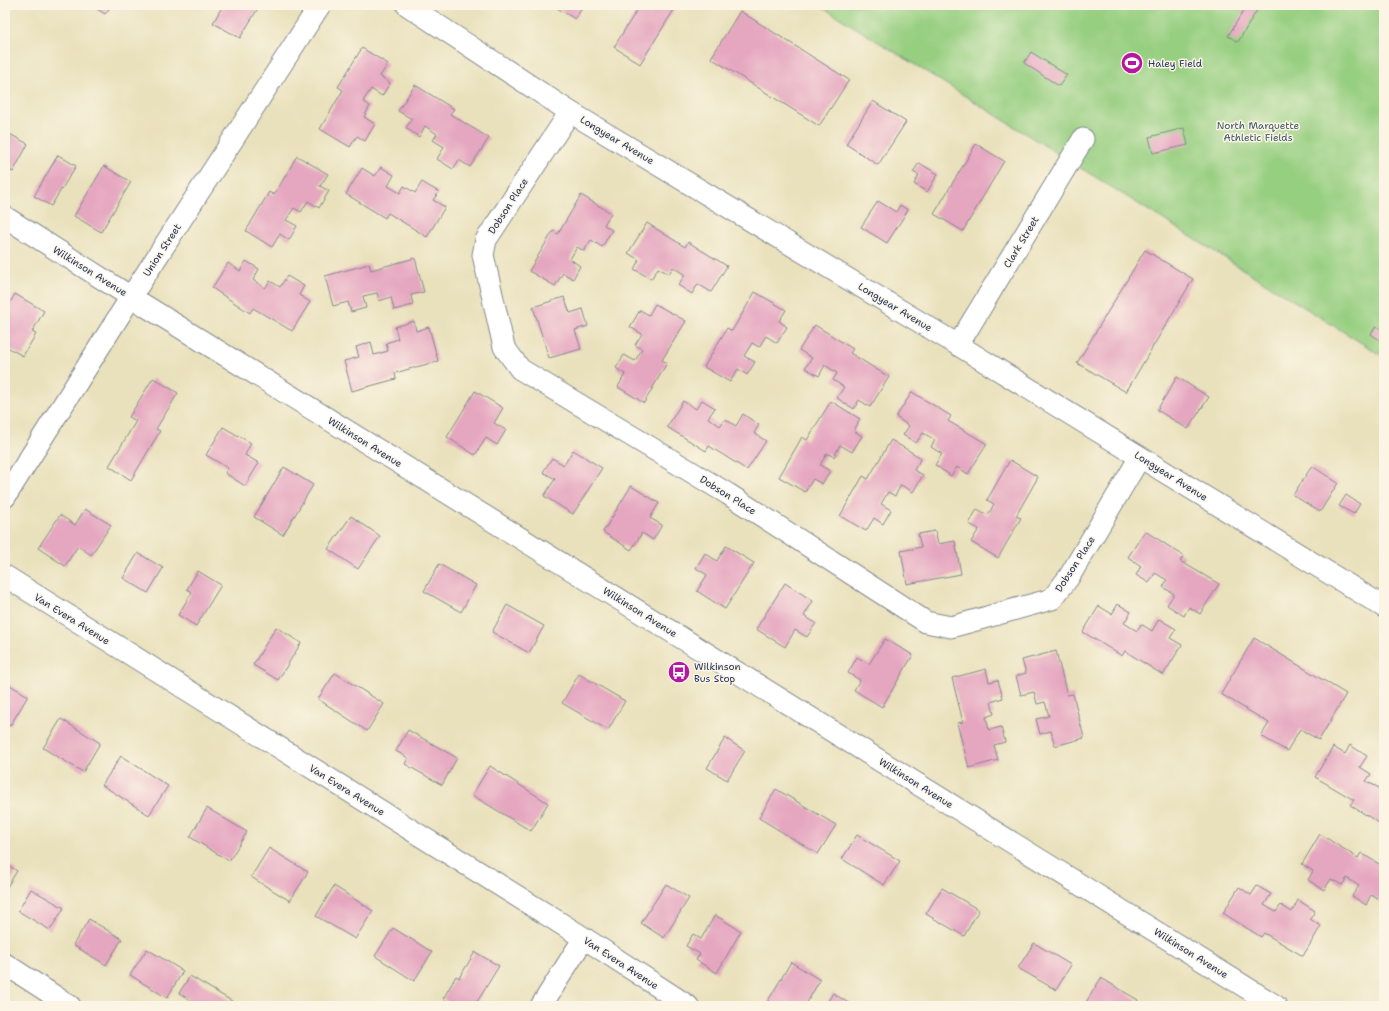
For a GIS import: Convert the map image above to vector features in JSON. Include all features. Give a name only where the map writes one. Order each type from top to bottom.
[{"type":"street","name":"Union Street","points":[[5,497],[131,297],[320,5]]},
{"type":"street","name":"Longyear Avenue","points":[[407,5],[570,112],[958,345],[1384,607]]},
{"type":"street","name":"Dobson Place","points":[[570,112],[486,240],[482,255],[504,347],[520,369],[728,494],[926,622],[951,627],[1052,599],[1069,577],[1140,457]]},
{"type":"street","name":"Clark Street","points":[[958,345],[1083,139]]},
{"type":"street","name":"Wilkinson Avenue","points":[[5,217],[131,297],[1276,1006]]},
{"type":"street","name":"Van Evera Avenue","points":[[5,576],[584,938],[688,1006]]},
{"type":"street","points":[[541,1006],[584,938]]},
{"type":"street","points":[[5,964],[70,1006]]},
{"type":"green space","name":"North Marquette Athletic Fields","points":[[819,5],[1384,5],[1384,357]]},
{"type":"building","points":[[91,5],[112,5],[105,14]]},
{"type":"building","points":[[223,5],[260,5],[240,38],[213,23]]},
{"type":"building","points":[[552,5],[584,5],[575,19]]},
{"type":"building","points":[[640,5],[677,5],[640,64],[614,47]]},
{"type":"building","points":[[1247,5],[1260,5],[1238,42],[1228,36]]},
{"type":"building","points":[[740,11],[849,80],[819,126],[711,58]]},
{"type":"building","points":[[362,48],[388,64],[380,76],[390,83],[382,96],[371,89],[363,101],[370,106],[364,117],[375,124],[365,141],[357,136],[350,147],[320,129],[343,90],[338,87]]},
{"type":"building","points":[[1031,52],[1067,75],[1059,86],[1024,63]]},
{"type":"building","points":[[415,85],[454,109],[450,114],[489,138],[470,167],[459,160],[453,169],[437,159],[444,147],[433,140],[437,134],[425,126],[419,137],[406,128],[412,119],[398,111]]},
{"type":"building","points":[[873,101],[906,122],[878,165],[846,144]]},
{"type":"building","points":[[1184,128],[1188,145],[1153,153],[1149,137]]},
{"type":"building","points":[[6,132],[28,144],[13,172],[5,168]]},
{"type":"building","points":[[976,144],[1004,161],[963,231],[934,214]]},
{"type":"building","points":[[58,155],[76,166],[51,206],[34,196]]},
{"type":"building","points":[[297,156],[328,174],[320,186],[329,191],[319,208],[308,201],[301,212],[294,208],[286,220],[297,226],[289,240],[280,234],[272,247],[246,231],[269,192],[274,195]]},
{"type":"building","points":[[919,163],[938,174],[927,192],[914,184],[919,175],[913,172]]},
{"type":"building","points":[[104,166],[131,182],[101,232],[74,216]]},
{"type":"building","points":[[381,167],[394,175],[388,186],[400,193],[404,186],[415,193],[422,182],[439,192],[433,200],[445,207],[427,237],[388,213],[385,218],[346,194],[362,168],[375,176]]},
{"type":"building","points":[[581,195],[611,213],[604,225],[612,230],[602,247],[591,240],[584,251],[577,247],[570,259],[580,266],[573,279],[563,273],[555,286],[529,271],[553,231],[558,234]]},
{"type":"building","points":[[878,201],[896,212],[900,205],[908,210],[887,243],[861,227]]},
{"type":"building","points":[[647,223],[685,247],[688,242],[727,266],[711,292],[698,284],[692,294],[678,285],[685,275],[673,267],[669,274],[658,268],[651,279],[634,269],[639,260],[628,253]]},
{"type":"building","points":[[1145,250],[1193,279],[1126,392],[1077,363]]},
{"type":"building","points":[[415,258],[424,292],[411,295],[413,305],[394,310],[391,297],[379,301],[377,293],[363,296],[366,308],[351,312],[348,302],[333,306],[325,276],[369,264],[371,270]]},
{"type":"building","points":[[246,261],[259,269],[253,280],[265,288],[270,281],[280,287],[287,276],[304,286],[299,295],[310,302],[292,331],[253,308],[250,313],[212,288],[228,263],[240,271]]},
{"type":"building","points":[[755,292],[786,310],[779,321],[787,327],[777,343],[766,336],[759,347],[752,343],[744,356],[755,362],[747,375],[738,369],[730,382],[704,367],[727,328],[732,331]]},
{"type":"building","points":[[15,294],[44,311],[32,332],[36,334],[23,356],[5,346],[5,311]]},
{"type":"building","points":[[564,297],[570,313],[583,309],[588,326],[575,330],[581,349],[549,358],[533,307]]},
{"type":"building","points":[[655,304],[686,321],[662,360],[667,363],[644,403],[618,387],[625,374],[616,368],[624,355],[635,361],[642,349],[635,345],[642,334],[630,327],[640,310],[649,315]]},
{"type":"building","points":[[414,321],[416,331],[429,327],[438,361],[395,373],[396,379],[352,391],[344,361],[359,357],[356,347],[371,342],[374,355],[388,351],[386,343],[398,339],[395,327]]},
{"type":"building","points":[[815,325],[853,349],[850,353],[889,377],[870,407],[859,400],[854,409],[837,398],[844,387],[833,380],[837,373],[825,365],[819,376],[805,368],[812,358],[799,350]]},
{"type":"building","points":[[1376,326],[1384,331],[1384,343],[1371,334]]},
{"type":"building","points":[[1177,377],[1209,397],[1188,429],[1157,410]]},
{"type":"building","points":[[153,378],[178,393],[156,429],[160,431],[131,480],[109,466],[136,421],[129,417]]},
{"type":"building","points":[[475,391],[503,408],[494,423],[506,430],[497,445],[486,438],[475,455],[447,437]]},
{"type":"building","points":[[912,392],[951,416],[948,421],[987,444],[968,474],[957,467],[951,476],[935,465],[942,454],[931,447],[935,440],[923,433],[916,443],[903,435],[909,426],[896,417]]},
{"type":"building","points":[[702,400],[715,408],[708,418],[720,426],[725,419],[736,426],[743,414],[759,425],[754,433],[766,441],[747,470],[709,446],[706,451],[667,427],[683,401],[696,409]]},
{"type":"building","points":[[831,401],[860,419],[854,431],[862,436],[852,452],[840,445],[834,457],[827,453],[820,465],[830,471],[822,484],[813,479],[805,492],[779,477],[802,437],[807,440]]},
{"type":"building","points":[[223,427],[251,443],[245,455],[259,463],[245,486],[225,473],[228,468],[206,455]]},
{"type":"building","points":[[891,440],[921,458],[914,470],[923,475],[913,492],[901,485],[895,496],[888,492],[881,504],[891,510],[883,524],[874,518],[866,531],[840,516],[863,476],[868,479]]},
{"type":"building","points":[[573,450],[602,468],[573,514],[544,496],[555,479],[543,472],[552,458],[564,465]]},
{"type":"building","points":[[1010,460],[1038,477],[1016,516],[1021,518],[998,558],[971,542],[979,529],[969,524],[977,509],[988,515],[994,504],[987,500]]},
{"type":"building","points":[[1312,466],[1338,483],[1320,512],[1293,495]]},
{"type":"building","points":[[284,467],[313,485],[283,535],[254,517]]},
{"type":"building","points":[[631,486],[659,503],[650,518],[662,525],[653,540],[642,533],[631,550],[603,532]]},
{"type":"building","points":[[1346,495],[1360,504],[1354,514],[1339,506]]},
{"type":"building","points":[[85,509],[111,525],[91,555],[78,546],[65,566],[38,548],[60,515],[75,525]]},
{"type":"building","points":[[351,516],[380,536],[358,569],[328,549]]},
{"type":"building","points":[[935,531],[938,544],[955,541],[961,574],[907,584],[901,551],[921,547],[918,534]]},
{"type":"building","points":[[1145,531],[1184,556],[1180,561],[1219,584],[1200,614],[1189,607],[1184,616],[1167,605],[1174,594],[1163,587],[1167,580],[1155,573],[1149,583],[1136,575],[1141,566],[1128,557]]},
{"type":"building","points":[[726,546],[754,563],[725,609],[697,591],[707,575],[696,568],[705,553],[717,561]]},
{"type":"building","points":[[138,553],[163,568],[148,593],[123,578]]},
{"type":"building","points":[[439,564],[476,585],[461,612],[424,591]]},
{"type":"building","points":[[198,571],[221,585],[196,626],[178,615],[192,592],[187,589]]},
{"type":"building","points":[[785,583],[813,601],[804,616],[816,623],[807,637],[795,630],[785,647],[756,629]]},
{"type":"building","points":[[1118,604],[1131,612],[1124,623],[1137,631],[1141,624],[1152,631],[1159,619],[1176,629],[1170,638],[1182,645],[1163,675],[1125,651],[1122,656],[1083,632],[1099,606],[1112,614]]},
{"type":"building","points":[[507,605],[544,626],[529,653],[492,632]]},
{"type":"building","points":[[276,627],[301,643],[278,680],[253,665]]},
{"type":"building","points":[[1254,638],[1346,694],[1319,740],[1300,729],[1287,751],[1261,736],[1269,723],[1221,694]]},
{"type":"building","points":[[885,639],[913,655],[882,707],[854,690],[860,680],[848,673],[857,657],[869,664]]},
{"type":"building","points":[[1056,651],[1067,695],[1073,694],[1084,738],[1055,746],[1051,731],[1040,734],[1036,719],[1049,716],[1045,702],[1037,704],[1034,692],[1021,695],[1016,676],[1026,673],[1022,660]]},
{"type":"building","points":[[986,669],[989,682],[998,680],[1003,698],[991,702],[994,714],[986,717],[989,730],[1001,727],[1005,742],[994,745],[998,760],[969,768],[957,723],[963,722],[952,678]]},
{"type":"building","points":[[335,673],[384,704],[367,731],[318,699]]},
{"type":"building","points":[[579,674],[625,701],[608,730],[562,703]]},
{"type":"building","points":[[5,682],[28,696],[10,726],[5,722]]},
{"type":"building","points":[[61,719],[100,743],[83,772],[43,748]]},
{"type":"building","points":[[408,730],[457,758],[442,785],[405,764],[408,758],[396,751]]},
{"type":"building","points":[[725,738],[745,751],[727,780],[707,768]]},
{"type":"building","points":[[1350,745],[1367,756],[1360,767],[1371,774],[1366,781],[1379,788],[1384,779],[1384,826],[1350,805],[1354,800],[1315,777],[1333,747],[1345,754]]},
{"type":"building","points":[[121,756],[168,786],[149,815],[102,785]]},
{"type":"building","points":[[490,766],[548,803],[531,831],[472,795]]},
{"type":"building","points":[[776,789],[836,825],[818,854],[759,818]]},
{"type":"building","points":[[207,808],[247,832],[229,861],[190,837]]},
{"type":"building","points":[[1320,834],[1358,858],[1361,853],[1384,867],[1384,903],[1371,895],[1366,905],[1352,896],[1359,886],[1347,878],[1342,885],[1331,879],[1324,890],[1308,880],[1313,871],[1302,864]]},
{"type":"building","points":[[857,835],[900,861],[884,885],[842,859]]},
{"type":"building","points":[[269,848],[308,872],[290,901],[251,877]]},
{"type":"building","points":[[5,863],[17,871],[5,890]]},
{"type":"building","points":[[666,884],[689,898],[664,938],[641,923]]},
{"type":"building","points":[[334,886],[373,911],[355,939],[316,916]]},
{"type":"building","points":[[1257,886],[1271,894],[1264,905],[1276,912],[1281,905],[1292,912],[1298,900],[1315,911],[1310,919],[1321,926],[1303,956],[1264,933],[1261,937],[1223,913],[1239,887],[1251,895]]},
{"type":"building","points":[[942,888],[979,910],[964,936],[926,914]]},
{"type":"building","points":[[31,889],[64,908],[50,930],[18,911]]},
{"type":"building","points":[[715,915],[741,931],[717,973],[696,960],[700,954],[686,946],[693,934],[701,939]]},
{"type":"building","points":[[89,919],[122,939],[106,965],[73,945]]},
{"type":"building","points":[[393,928],[432,952],[414,981],[375,956]]},
{"type":"building","points":[[1034,943],[1071,965],[1056,990],[1018,968]]},
{"type":"building","points":[[147,949],[183,971],[167,998],[130,975]]},
{"type":"building","points":[[475,952],[499,966],[477,1002],[475,1001],[472,1006],[454,1006],[443,999],[456,976],[459,978]]},
{"type":"building","points":[[791,962],[820,980],[805,1006],[765,1006]]},
{"type":"building","points":[[190,976],[240,1006],[190,1006],[193,1002],[179,993]]},
{"type":"building","points":[[1101,978],[1138,1000],[1135,1006],[1089,1006],[1085,1004]]},
{"type":"building","points":[[833,993],[853,1006],[825,1006]]},
{"type":"place","name":"Haley Field","points":[[1132,63]]},
{"type":"place","name":"Wilkinson Bus Stop","points":[[679,672]]}]
